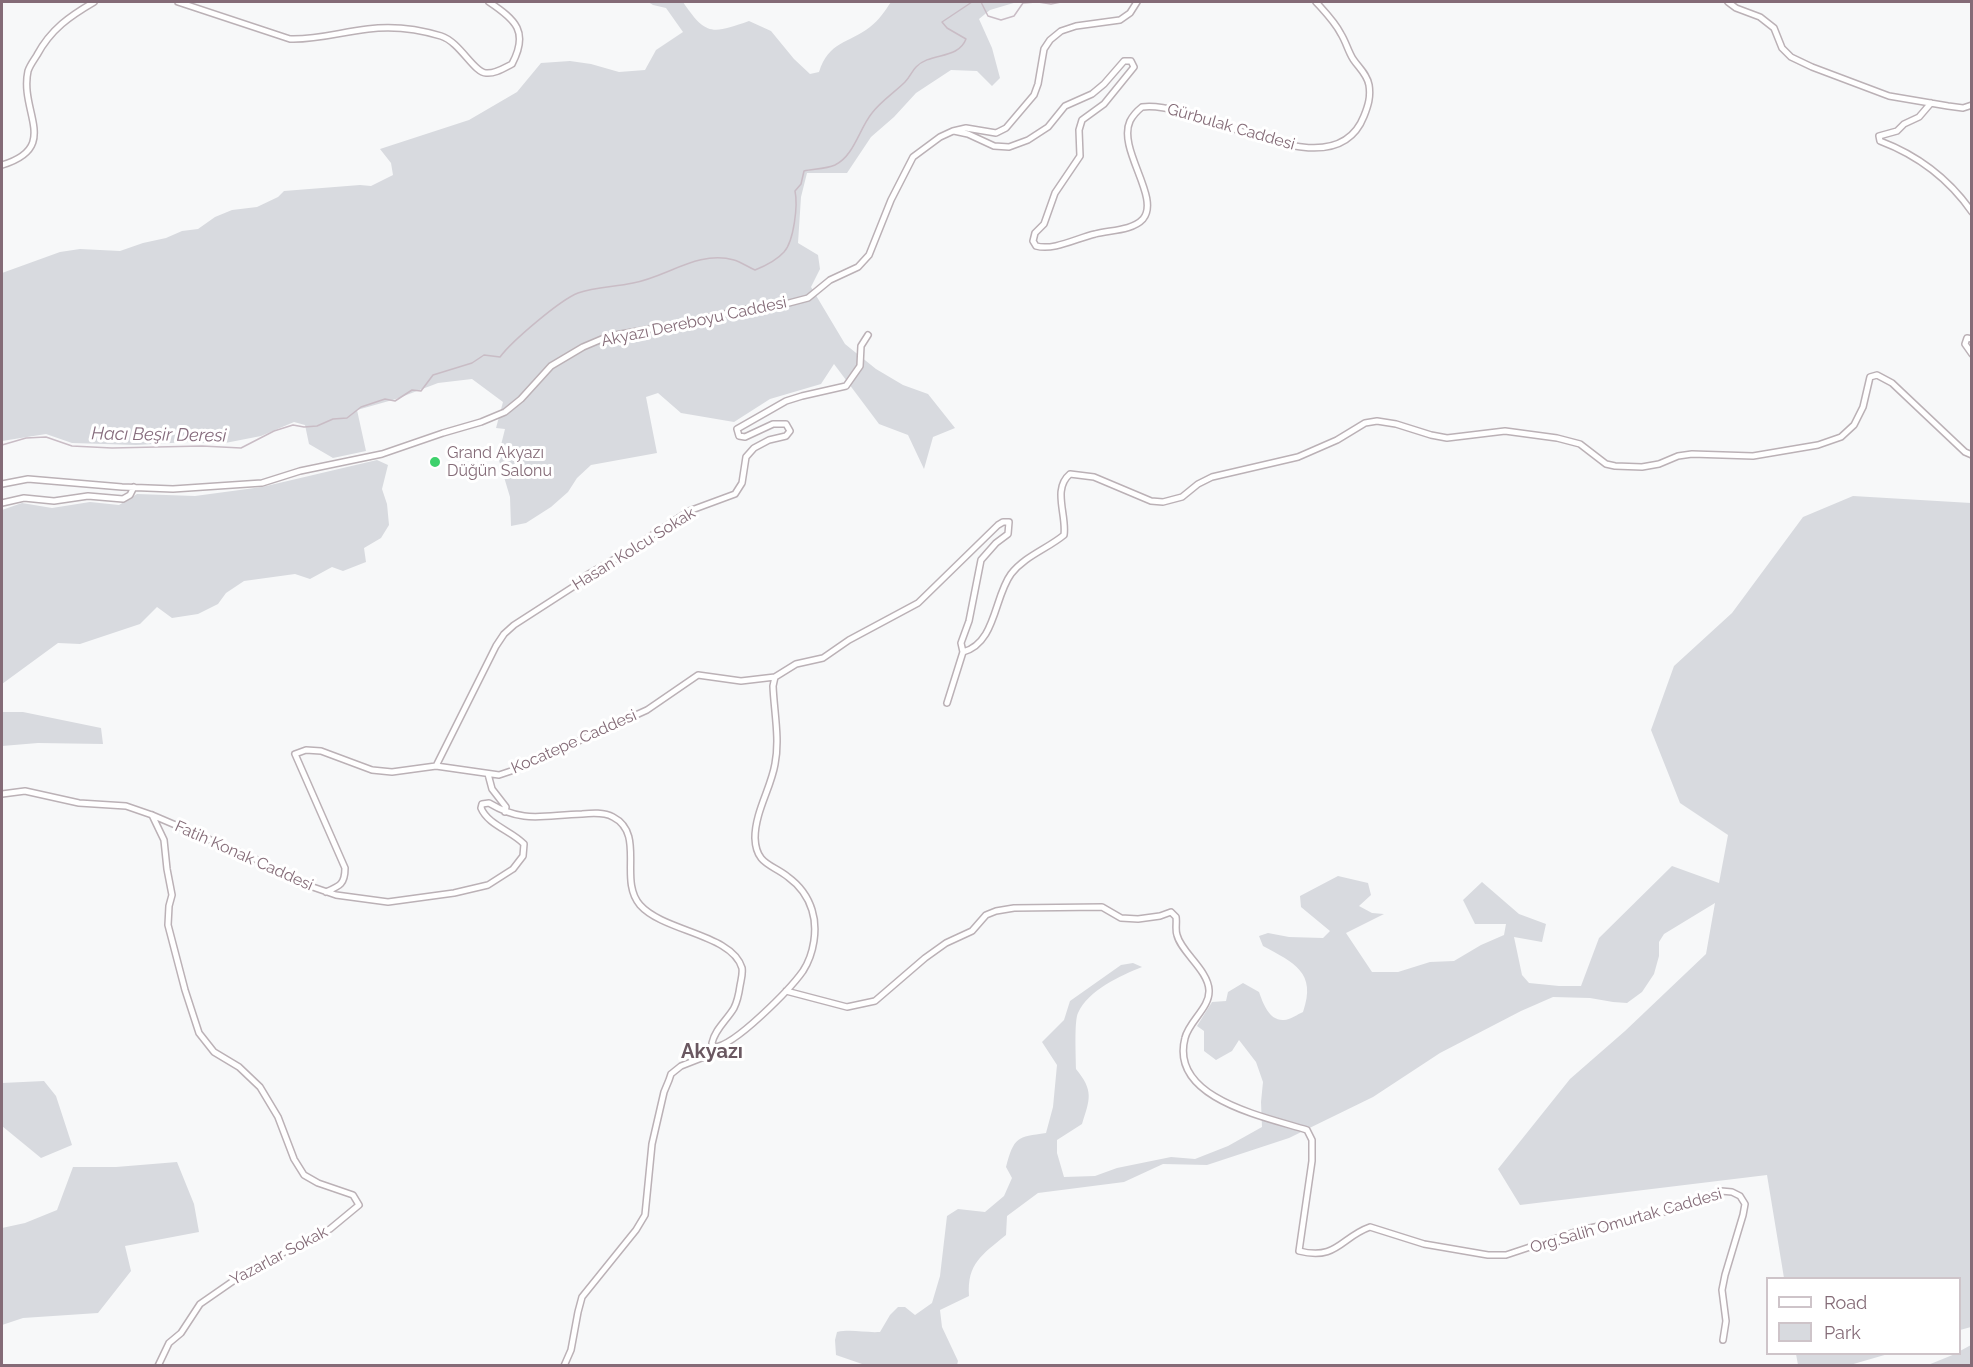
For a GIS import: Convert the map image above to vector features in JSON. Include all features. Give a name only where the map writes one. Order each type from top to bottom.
[{"type":"street","points":[[2,165],[16,160],[31,148],[34,139],[29,69],[46,39],[57,27],[94,2]]},
{"type":"street","points":[[178,2],[290,39],[306,40],[369,29],[416,30],[443,37],[455,43],[476,69],[484,74],[512,64],[521,44],[519,30],[511,17],[489,2]]},
{"type":"street","points":[[953,131],[966,128],[996,133],[1006,128],[1034,95],[1044,49],[1050,40],[1061,31],[1077,26],[1120,20],[1130,13],[1137,2]]},
{"type":"street","name":"Gürbulak Caddesi","points":[[953,131],[968,134],[994,146],[1009,147],[1028,140],[1048,127],[1065,106],[1092,94],[1124,61],[1129,60],[1134,64],[1134,68],[1104,104],[1081,121],[1080,156],[1055,193],[1044,224],[1035,233],[1034,244],[1046,248],[1096,233],[1130,227],[1143,219],[1147,210],[1147,199],[1131,155],[1128,135],[1129,122],[1142,107],[1153,105],[1182,111],[1290,146],[1313,149],[1334,147],[1349,138],[1360,125],[1370,99],[1369,84],[1364,71],[1354,60],[1341,33],[1316,2]]},
{"type":"street","points":[[1728,2],[1736,8],[1760,16],[1774,28],[1782,48],[1791,57],[1889,96],[1963,108],[1971,105]]},
{"type":"street","points":[[1931,103],[1919,117],[1904,124],[1897,131],[1879,136],[1880,141],[1901,150],[1938,174],[1960,195],[1971,212]]},
{"type":"street","name":"Akyazı Dereboyu Caddesi","points":[[2,483],[28,479],[173,489],[262,483],[300,471],[382,454],[481,422],[505,412],[521,399],[551,366],[583,347],[609,336],[680,324],[747,309],[770,308],[808,298],[830,280],[858,267],[869,255],[891,200],[913,157],[940,136],[953,131]]},
{"type":"street","name":"Hasan Kolcu Sokak","points":[[436,766],[504,634],[587,575],[689,511],[735,494],[742,483],[746,457],[754,448],[769,440],[786,436],[790,432],[786,424],[773,424],[745,437],[739,436],[737,429],[786,401],[846,386],[860,366],[861,346],[868,335]]},
{"type":"street","points":[[1971,339],[1967,338],[1965,344],[1971,354]]},
{"type":"street","points":[[963,652],[975,646],[985,635],[996,614],[1002,588],[1012,573],[1023,562],[1064,535],[1065,525],[1060,487],[1070,474],[1094,477],[1151,501],[1163,502],[1182,497],[1198,484],[1212,477],[1298,457],[1337,440],[1365,423],[1377,421],[1396,423],[1447,438],[1505,430],[1557,438],[1580,444],[1606,464],[1615,466],[1650,465],[1692,453],[1754,456],[1818,445],[1841,437],[1854,425],[1863,407],[1870,377],[1877,375],[1892,384],[1965,452],[1971,454]]},
{"type":"street","points":[[2,503],[24,498],[54,501],[88,496],[123,499],[130,495],[134,488]]},
{"type":"street","points":[[564,1365],[571,1350],[582,1298],[645,1216],[652,1144],[664,1092],[671,1074],[681,1066],[704,1057],[714,1047],[720,1047],[738,1036],[786,992],[803,970],[813,947],[815,926],[812,908],[803,891],[787,876],[761,860],[756,847],[757,822],[775,765],[777,748],[773,686],[775,677],[796,664],[823,658],[849,640],[918,603],[998,525],[1009,522],[1008,534],[996,543],[981,560],[969,621],[961,644],[963,652],[947,703]]},
{"type":"street","name":"Kocatepe Caddesi","points":[[326,892],[341,885],[345,880],[345,868],[296,754],[306,750],[321,751],[372,770],[392,772],[436,766],[499,775],[637,714],[698,675],[741,681],[775,677]]},
{"type":"street","points":[[488,774],[492,789],[506,807],[505,812],[520,817],[597,813],[613,817],[624,825],[629,834],[633,891],[638,903],[660,921],[706,938],[729,950],[739,960],[743,972],[739,992],[734,1007],[713,1036],[714,1047]]},
{"type":"street","name":"Fatih Konak Caddesi","points":[[2,794],[25,791],[79,803],[126,806],[262,862],[301,883],[336,896],[388,902],[454,893],[488,885],[513,869],[523,856],[524,844],[516,835],[484,815],[482,804],[489,803],[505,812]]},
{"type":"street","name":"Yazarlar Sokak","points":[[152,815],[164,840],[172,895],[168,925],[199,1033],[214,1052],[239,1067],[260,1087],[278,1116],[294,1159],[304,1175],[352,1196],[359,1205],[330,1229],[249,1270],[200,1305],[181,1333],[169,1343],[158,1365]]},
{"type":"street","name":"Org.Salih Omurtak Caddesi","points":[[786,992],[847,1007],[875,1001],[925,958],[946,943],[972,931],[986,915],[996,911],[1014,908],[1102,907],[1121,918],[1138,919],[1171,912],[1176,917],[1177,935],[1204,974],[1209,989],[1206,1002],[1187,1032],[1183,1046],[1185,1063],[1191,1078],[1205,1091],[1232,1105],[1268,1120],[1306,1130],[1312,1140],[1299,1251],[1314,1255],[1340,1247],[1370,1227],[1424,1244],[1488,1255],[1506,1255],[1581,1230],[1681,1208],[1721,1191],[1732,1192],[1740,1196],[1745,1204],[1722,1290],[1726,1321],[1723,1340]]},
{"type":"green space","points":[[648,2],[683,2],[698,21],[711,29],[718,30],[749,21],[771,31],[810,74],[819,72],[828,54],[840,44],[862,33],[873,24],[891,2],[1017,2],[990,10],[979,19],[992,48],[1000,78],[992,86],[977,71],[951,70],[916,93],[871,137],[847,173],[807,173],[801,197],[798,243],[818,255],[820,269],[811,287],[845,344],[876,369],[903,385],[928,394],[955,428],[933,437],[924,469],[908,435],[879,424],[834,364],[821,384],[770,399],[734,422],[681,413],[658,393],[646,397],[657,453],[591,465],[577,478],[568,492],[551,507],[526,523],[511,526],[510,497],[498,457],[505,429],[496,428],[503,402],[472,379],[438,383],[396,399],[357,410],[366,451],[333,458],[309,444],[305,425],[294,422],[261,436],[220,444],[72,443],[46,434],[2,441],[2,273],[60,252],[80,249],[120,251],[182,231],[198,229],[215,217],[232,210],[257,207],[278,197],[284,191],[371,186],[393,175],[391,163],[380,149],[469,120],[517,92],[541,63],[570,61],[619,72],[645,70],[656,50],[683,32],[666,8]]},
{"type":"green space","points":[[377,460],[388,465],[382,489],[387,504],[389,525],[381,538],[364,548],[366,562],[343,571],[332,567],[310,579],[295,574],[244,581],[226,593],[218,604],[198,614],[172,618],[157,607],[140,624],[80,644],[58,643],[2,684],[2,510],[22,503],[52,508],[90,502],[119,505],[137,494],[195,496],[262,487]]},
{"type":"green space","points":[[1853,496],[1971,503],[1971,1327],[1961,1330],[1961,1277],[1784,1277],[1767,1175],[1520,1205],[1498,1169],[1570,1079],[1625,1031],[1706,954],[1715,903],[1664,934],[1659,942],[1659,956],[1654,974],[1642,992],[1627,1003],[1590,998],[1553,997],[1440,1053],[1373,1097],[1289,1138],[1207,1165],[1163,1164],[1124,1182],[1038,1193],[1007,1216],[1006,1235],[983,1254],[974,1267],[969,1285],[969,1296],[940,1310],[942,1327],[958,1361],[957,1365],[865,1365],[836,1355],[837,1332],[880,1332],[890,1315],[898,1307],[905,1307],[915,1315],[932,1303],[940,1276],[947,1216],[958,1209],[985,1212],[1004,1196],[1012,1178],[1006,1167],[1018,1140],[1046,1133],[1053,1107],[1057,1065],[1042,1042],[1064,1020],[1070,1001],[1121,965],[1133,963],[1142,967],[1115,979],[1097,991],[1089,997],[1078,1013],[1076,1069],[1086,1083],[1089,1095],[1082,1124],[1057,1140],[1057,1153],[1064,1177],[1095,1176],[1117,1168],[1171,1157],[1195,1159],[1228,1146],[1262,1127],[1263,1082],[1256,1062],[1239,1040],[1232,1051],[1216,1060],[1204,1051],[1204,1031],[1197,1026],[1212,1002],[1226,1001],[1228,992],[1243,983],[1259,992],[1267,1011],[1274,1018],[1286,1020],[1303,1012],[1307,998],[1305,978],[1293,964],[1263,946],[1259,936],[1268,933],[1289,937],[1323,938],[1330,931],[1301,907],[1300,896],[1338,876],[1368,883],[1371,895],[1359,906],[1372,913],[1384,914],[1346,933],[1372,972],[1398,972],[1430,962],[1454,961],[1504,935],[1506,924],[1475,924],[1463,900],[1482,882],[1519,914],[1546,924],[1542,942],[1514,937],[1522,975],[1529,983],[1559,986],[1581,986],[1599,938],[1672,866],[1719,883],[1728,835],[1680,803],[1651,730],[1674,666],[1732,613],[1803,517]]},
{"type":"green space","points":[[2,712],[23,712],[101,728],[103,744],[38,743],[2,746]]},
{"type":"green space","points":[[44,1081],[56,1096],[72,1145],[41,1158],[2,1126],[2,1083]]},
{"type":"green space","points":[[177,1162],[194,1204],[199,1232],[125,1246],[131,1271],[98,1313],[23,1318],[2,1325],[2,1228],[25,1223],[57,1210],[73,1167],[116,1167]]},
{"type":"green space","points":[[1971,1345],[1971,1365],[1928,1365],[1953,1355],[1961,1355],[1961,1350]]},
{"type":"green space","points":[[1796,1355],[1885,1355],[1850,1365],[1798,1365]]},
{"type":"waterway","name":"Hacı Beşir Deresi","points":[[2,445],[26,438],[46,437],[72,446],[241,448],[274,431],[293,425],[317,426],[333,419],[347,418],[361,407],[385,399],[395,401],[412,390],[421,391],[433,375],[472,363],[484,355],[500,357],[537,322],[578,293],[646,280],[683,265],[708,259],[734,260],[755,270],[763,267],[778,258],[790,240],[796,205],[795,191],[801,184],[804,171],[824,168],[842,161],[852,149],[867,119],[905,82],[916,67],[922,62],[950,53],[962,46],[966,39],[947,28],[942,22],[972,2]]},
{"type":"waterway","name":"Hacı Beşir Deresi","points":[[981,2],[988,16],[1001,20],[1014,16],[1023,3],[1036,2]]},
{"type":"waterway","name":"Hacı Beşir Deresi","points":[[1038,2],[1051,4],[1061,2]]},
{"type":"place","name":"Grand Akyazı Düğün Salonu","points":[[435,462]]},
{"type":"district","name":"Akyazı","points":[[712,1052]]}]
